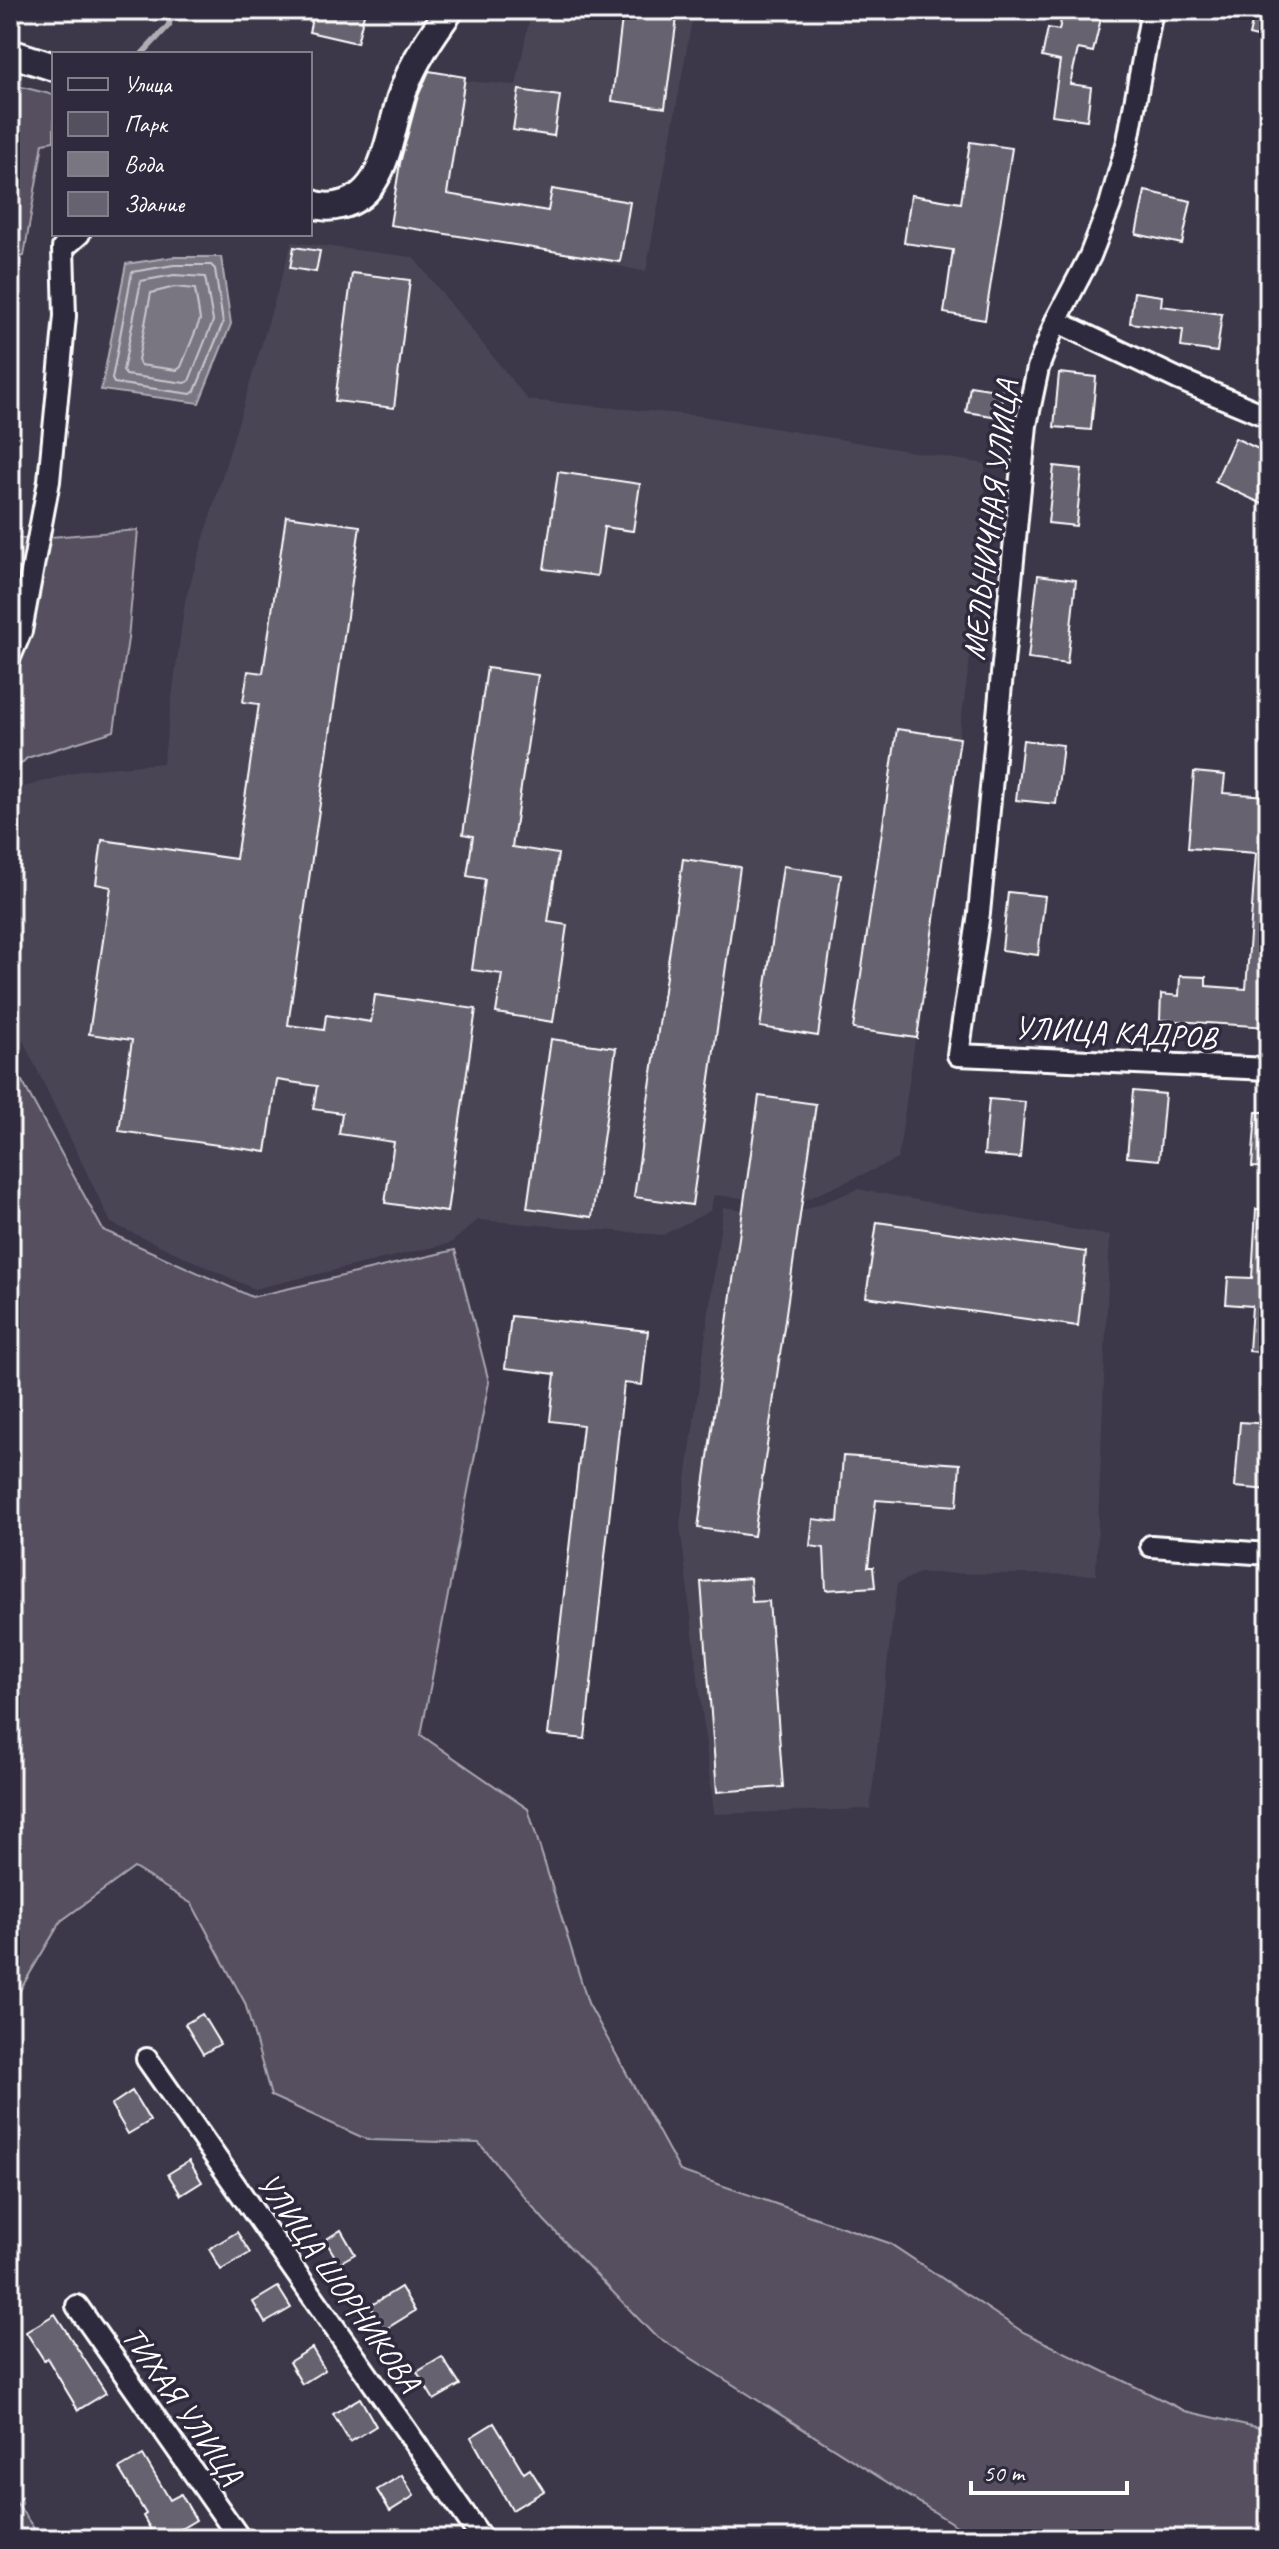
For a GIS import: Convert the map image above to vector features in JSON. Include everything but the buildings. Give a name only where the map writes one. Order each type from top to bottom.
[{"type":"main road","points":[[312,205],[333,207],[350,203],[366,192],[383,163],[402,92],[415,62],[450,10]]},
{"type":"main road","points":[[10,53],[52,66]]},
{"type":"street","name":"МЕЛЬНИЧНАЯ УЛИЦА","points":[[958,1055],[979,913],[1026,425],[1038,368],[1056,321],[1090,256],[1110,205],[1128,141],[1152,10]]},
{"type":"street","points":[[10,657],[21,631],[49,481],[65,316],[63,248],[77,236]]},
{"type":"street","points":[[1056,321],[1178,379],[1269,417]]},
{"type":"street","name":"УЛИЦА КАДРОВ","points":[[958,1055],[1269,1069]]},
{"type":"street","points":[[1151,1546],[1269,1554]]},
{"type":"street","name":"УЛИЦА ШОРНИКОВА","points":[[147,2059],[482,2539]]},
{"type":"street","name":"ТИХАЯ УЛИЦА","points":[[77,2306],[240,2539]]},
{"type":"shaded area","points":[[531,10],[694,10],[646,272],[404,219],[419,77],[516,85]]},
{"type":"shaded area","points":[[292,242],[413,257],[528,400],[703,416],[985,464],[985,555],[898,1159],[796,1204],[714,1195],[710,1211],[663,1235],[478,1220],[451,1243],[254,1289],[111,1223],[10,1014],[10,796],[20,788],[83,770],[163,763],[185,601]]},
{"type":"shaded area","points":[[858,1189],[1110,1236],[1096,1575],[919,1573],[897,1584],[870,1809],[714,1814],[680,1524],[723,1207],[789,1216]]},
{"type":"green space","points":[[10,84],[52,94],[52,141],[43,143],[24,256],[10,261]]},
{"type":"green space","points":[[138,530],[128,639],[114,731],[27,758],[10,775],[10,536],[25,539]]},
{"type":"green space","points":[[10,1059],[103,1230],[252,1297],[455,1250],[489,1382],[421,1735],[528,1809],[588,2003],[680,2171],[889,2243],[1023,2332],[1185,2411],[1269,2430],[1269,2539],[977,2539],[653,2334],[544,2220],[479,2143],[368,2140],[271,2096],[245,2003],[192,1904],[134,1868],[61,1921],[10,2007]]},
{"type":"green space","points":[[10,2493],[41,2539],[10,2539]]},
{"type":"water","points":[[173,257],[221,257],[231,324],[199,403],[101,390],[126,264]]},
{"type":"waterway","points":[[144,52],[169,25],[171,10]]}]
